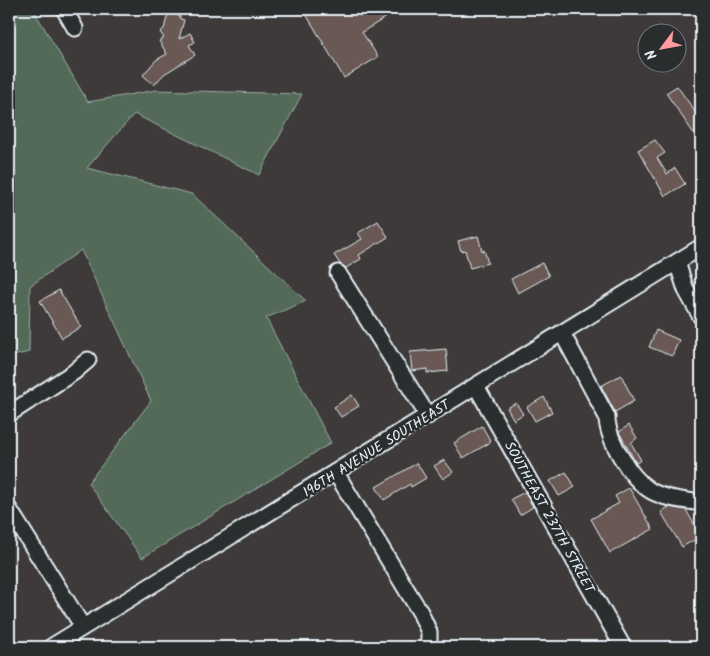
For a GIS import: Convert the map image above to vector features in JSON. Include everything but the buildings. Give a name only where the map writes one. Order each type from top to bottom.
[{"type":"street","points":[[64,9],[76,28]]},
{"type":"street","name":"196TH AVENUE SOUTHEAST","points":[[51,647],[701,247]]},
{"type":"street","points":[[677,262],[686,290],[701,317]]},
{"type":"street","points":[[338,273],[428,416]]},
{"type":"street","points":[[562,333],[607,417],[610,437],[630,470],[648,490],[665,496],[700,503]]},
{"type":"street","points":[[9,414],[74,372],[88,360]]},
{"type":"street","name":"SOUTHEAST 237TH STREET","points":[[476,386],[623,647]]},
{"type":"street","points":[[336,473],[420,612],[429,632],[428,647]]},
{"type":"street","points":[[9,509],[83,627]]},
{"type":"green space","points":[[9,9],[33,9],[88,102],[156,90],[302,94],[259,175],[134,114],[87,168],[192,194],[306,301],[266,318],[331,443],[142,558],[88,483],[151,401],[81,250],[30,286],[29,352],[9,357]]}]
